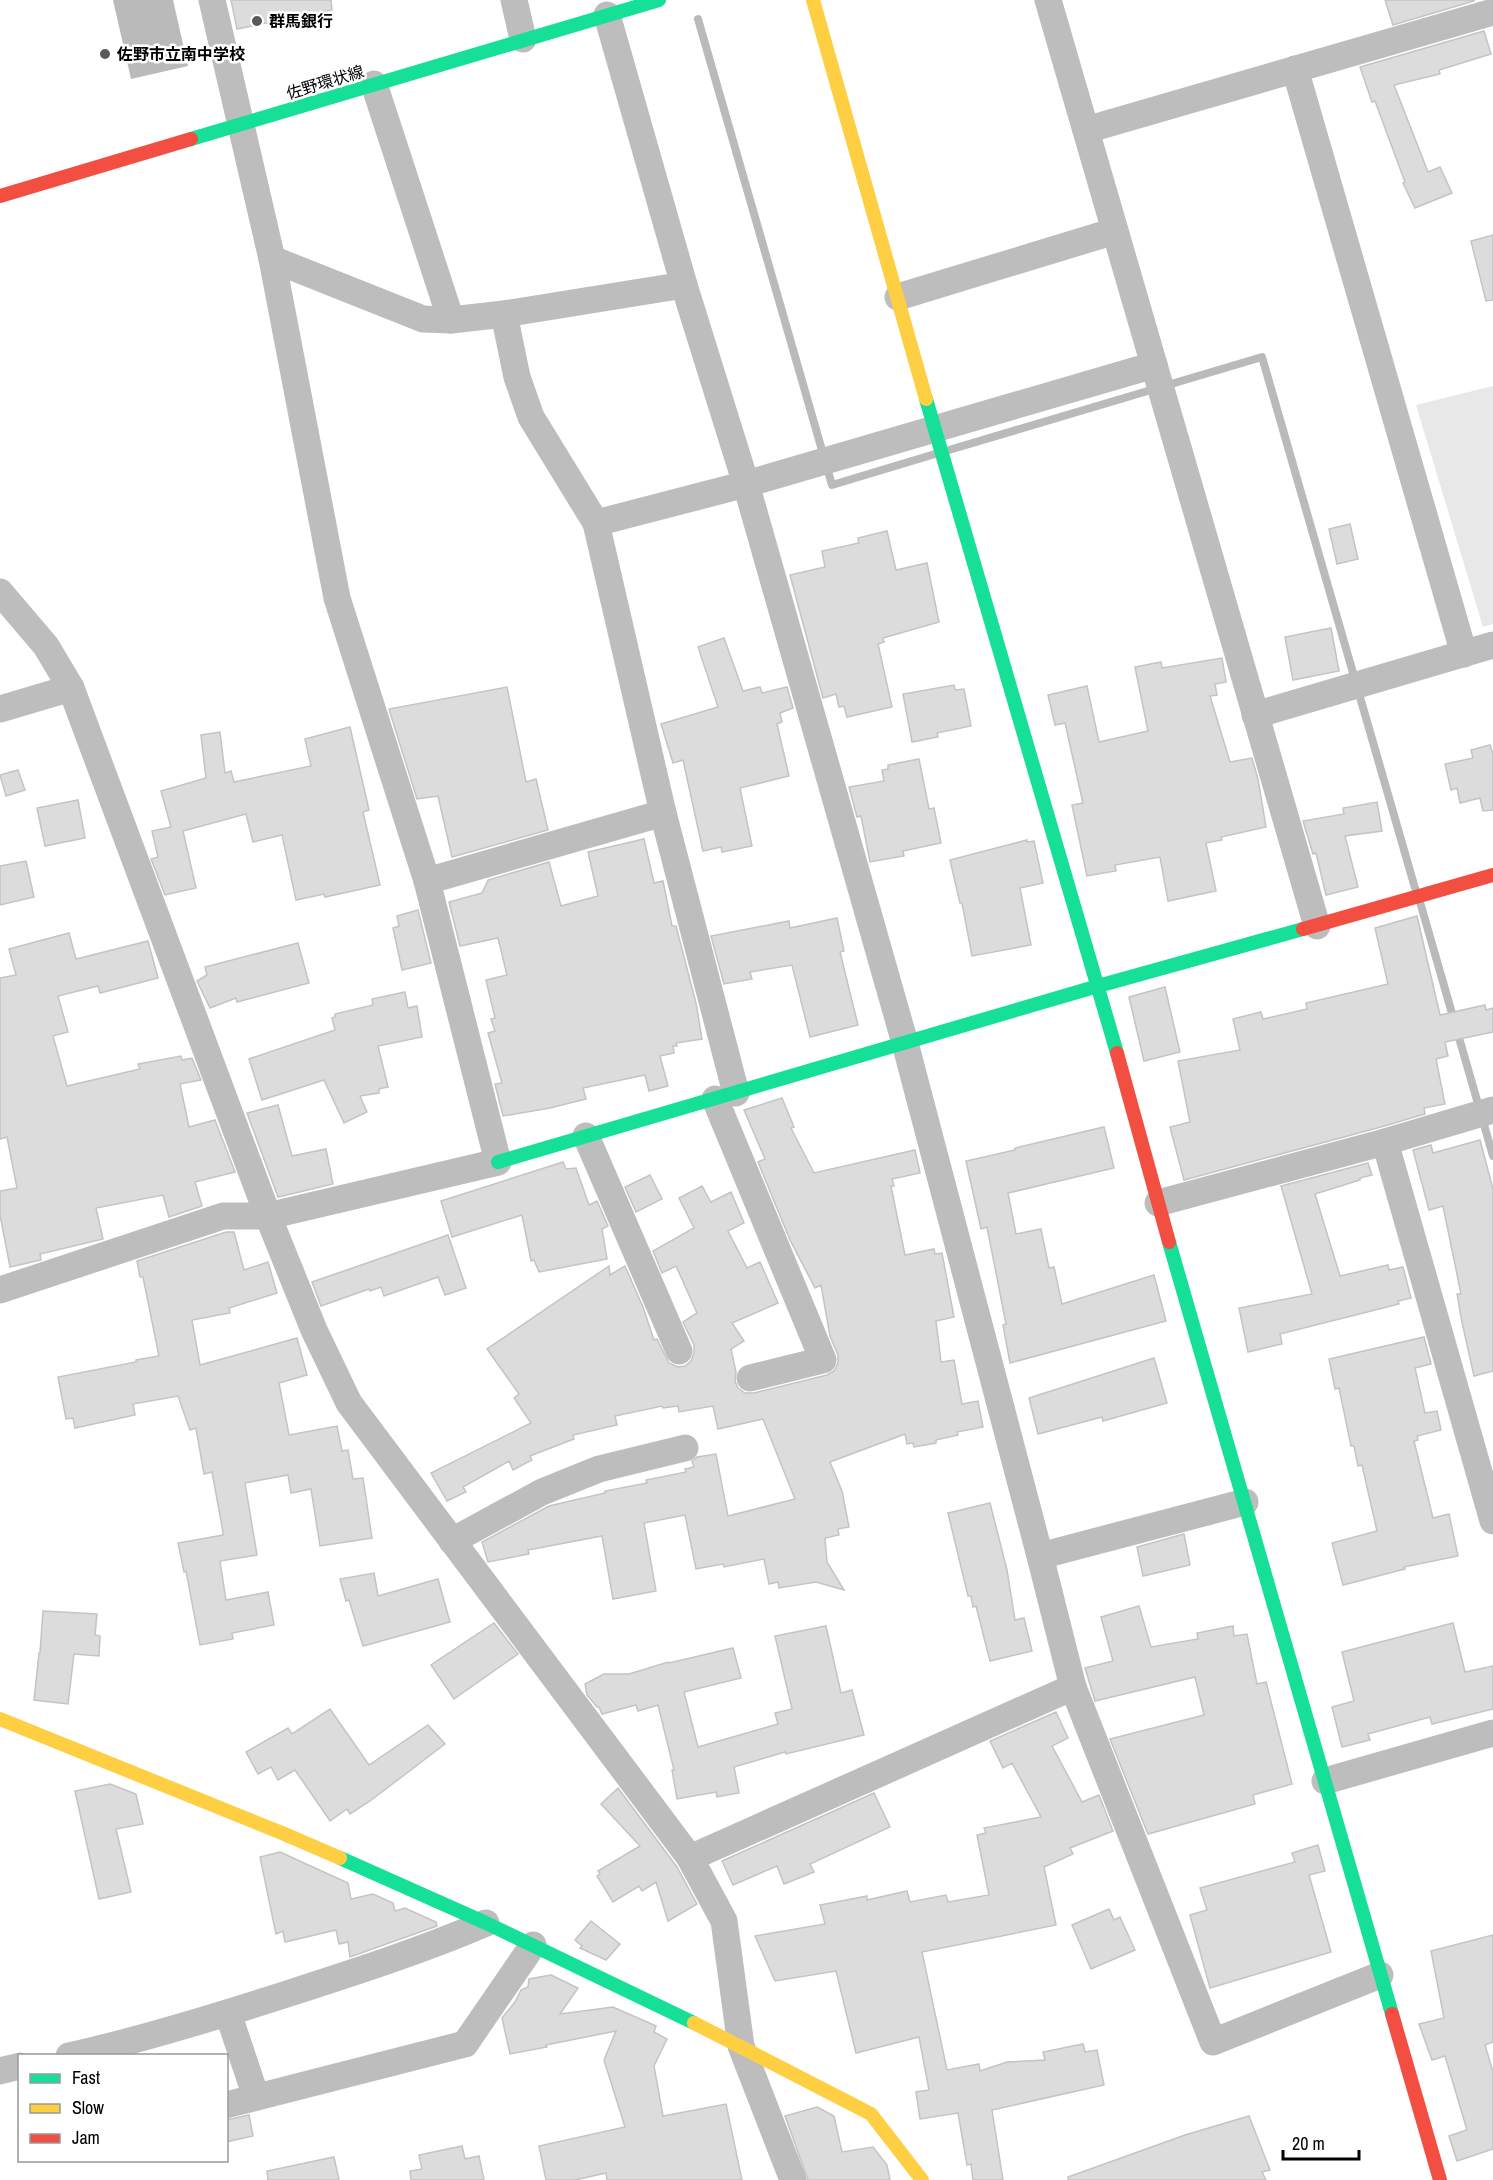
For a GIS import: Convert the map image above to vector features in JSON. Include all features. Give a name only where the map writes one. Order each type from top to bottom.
[{"type":"street","points":[[212,0],[272,259],[337,598],[427,880],[498,1162]]},
{"type":"street","points":[[514,0],[523,39]]},
{"type":"street","name":"佐野環状線","points":[[0,196],[659,0]]},
{"type":"street","points":[[813,0],[1440,2180]]},
{"type":"street","points":[[1048,0],[1317,926]]},
{"type":"street","points":[[1086,129],[1493,12]]},
{"type":"street","points":[[607,15],[684,285],[746,484],[905,1044],[1073,1687],[1213,2042],[1380,1975]]},
{"type":"street","points":[[1295,69],[1464,654]]},
{"type":"street","points":[[374,84],[451,320]]},
{"type":"street","points":[[898,297],[1115,231]]},
{"type":"street","points":[[272,259],[423,319],[451,320],[504,314],[684,285]]},
{"type":"street","points":[[504,314],[517,377],[531,417],[596,523],[726,1096],[823,1360],[750,1378]]},
{"type":"street","points":[[596,523],[746,484],[1154,365]]},
{"type":"street","points":[[0,592],[46,646],[71,688],[267,1216],[314,1330],[349,1403],[690,1858],[724,1921],[741,2046],[793,2180]]},
{"type":"street","points":[[1255,714],[1493,645]]},
{"type":"street","points":[[0,709],[71,688]]},
{"type":"street","points":[[427,880],[663,813]]},
{"type":"street","points":[[0,1290],[223,1216],[267,1216],[498,1162],[1098,986],[1493,875]]},
{"type":"street","points":[[1158,1203],[1385,1142],[1493,1110]]},
{"type":"street","points":[[586,1136],[679,1351]]},
{"type":"street","points":[[1385,1142],[1493,1521]]},
{"type":"street","points":[[452,1541],[542,1492],[599,1468],[685,1448]]},
{"type":"street","points":[[1040,1556],[1245,1502]]},
{"type":"street","points":[[690,1858],[1073,1687]]},
{"type":"street","points":[[0,1719],[282,1833],[486,1923],[741,2046],[871,2114],[921,2180]]},
{"type":"street","points":[[1325,1781],[1493,1733]]},
{"type":"street","points":[[74,2054],[117,2045],[228,2013],[381,1964],[486,1923]]},
{"type":"street","points":[[228,2104],[465,2044],[533,1945]]},
{"type":"street","points":[[228,2013],[256,2097]]},
{"type":"street","points":[[0,2071],[18,2066]]},
{"type":"shaded area","points":[[113,0],[173,0],[188,66],[131,79]]},
{"type":"shaded area","points":[[1493,386],[1493,624],[1483,627],[1416,405]]},
{"type":"building","name":"群馬銀行","points":[[231,0],[331,0],[332,10],[237,29]]},
{"type":"building","points":[[1385,0],[1474,0],[1474,1],[1393,25]]},
{"type":"building","points":[[1484,31],[1491,54],[1439,70],[1440,74],[1394,85],[1428,172],[1440,167],[1452,193],[1415,208],[1403,183],[1405,182],[1375,101],[1372,102],[1360,67]]},
{"type":"building","points":[[1493,235],[1493,300],[1486,301],[1471,241]]},
{"type":"building","points":[[1350,524],[1358,559],[1337,564],[1329,529]]},
{"type":"building","points":[[887,531],[896,570],[927,563],[939,622],[883,638],[884,642],[878,644],[892,707],[847,717],[844,706],[839,707],[836,694],[823,698],[790,575],[825,567],[822,551],[859,543],[858,538]]},
{"type":"building","points":[[1331,628],[1339,671],[1293,680],[1285,637]]},
{"type":"building","points":[[724,638],[743,691],[760,687],[762,693],[787,687],[793,708],[780,713],[782,722],[777,724],[789,776],[740,788],[752,846],[722,852],[721,847],[703,851],[683,760],[673,763],[661,724],[718,707],[698,647]]},
{"type":"building","points":[[1222,658],[1226,682],[1215,684],[1217,695],[1210,696],[1230,762],[1252,758],[1266,827],[1221,837],[1222,840],[1206,843],[1216,891],[1168,901],[1160,857],[1115,865],[1116,871],[1087,876],[1072,805],[1083,803],[1065,723],[1055,725],[1048,695],[1087,686],[1099,742],[1148,731],[1135,667],[1161,662],[1162,668]]},
{"type":"building","points":[[954,685],[955,690],[964,689],[971,726],[937,733],[938,737],[912,742],[903,694]]},
{"type":"building","points":[[507,687],[526,782],[536,779],[548,830],[452,857],[438,796],[417,799],[389,709]]},
{"type":"building","points":[[350,727],[369,810],[363,812],[380,885],[325,897],[324,894],[296,900],[282,835],[253,842],[246,814],[183,831],[196,888],[165,895],[151,859],[158,857],[152,831],[171,827],[161,791],[206,778],[201,735],[220,732],[225,773],[231,771],[234,782],[311,766],[305,739]]},
{"type":"building","points":[[1490,745],[1493,754],[1493,810],[1483,811],[1480,798],[1460,803],[1457,788],[1451,790],[1445,764],[1473,758],[1471,750]]},
{"type":"building","points":[[919,759],[929,809],[934,808],[941,843],[903,851],[904,856],[870,862],[861,816],[857,817],[849,787],[884,781],[882,770],[888,769],[888,765]]},
{"type":"building","points":[[18,770],[25,790],[6,796],[0,775]]},
{"type":"building","points":[[78,800],[85,838],[45,846],[37,808]]},
{"type":"building","points":[[1377,802],[1382,831],[1345,836],[1358,887],[1326,895],[1316,853],[1313,854],[1303,821],[1344,814],[1343,808]]},
{"type":"building","points":[[644,839],[654,883],[663,881],[672,926],[676,926],[696,1003],[702,1039],[676,1043],[677,1046],[673,1046],[674,1053],[660,1056],[668,1086],[649,1091],[645,1075],[583,1088],[586,1099],[503,1116],[495,1084],[502,1083],[488,1033],[495,1031],[491,1019],[495,1018],[486,980],[507,975],[498,938],[460,946],[449,902],[482,893],[488,880],[549,862],[561,906],[598,896],[588,852]]},
{"type":"building","points":[[1027,840],[1027,842],[1034,841],[1043,883],[1020,888],[1031,945],[972,956],[962,903],[960,903],[950,860]]},
{"type":"building","points":[[26,861],[34,897],[0,905],[0,866]]},
{"type":"building","points":[[418,910],[431,963],[402,970],[393,928],[399,926],[397,916]]},
{"type":"building","points":[[1417,916],[1440,1015],[1485,1005],[1486,1010],[1493,1008],[1493,1032],[1445,1042],[1448,1056],[1436,1059],[1445,1104],[1424,1108],[1425,1114],[1381,1127],[1184,1180],[1170,1127],[1190,1122],[1178,1061],[1240,1050],[1233,1019],[1261,1012],[1263,1019],[1307,1009],[1306,1003],[1388,984],[1375,928]]},
{"type":"building","points":[[837,918],[844,951],[840,952],[858,1025],[810,1037],[792,965],[750,972],[752,979],[724,984],[711,936],[789,921],[790,928]]},
{"type":"building","points":[[69,933],[76,959],[148,941],[158,978],[100,993],[98,986],[58,996],[68,1032],[53,1036],[67,1086],[140,1069],[138,1064],[181,1056],[182,1060],[192,1058],[201,1080],[180,1084],[189,1127],[215,1120],[235,1172],[195,1182],[202,1206],[169,1217],[163,1195],[96,1208],[103,1239],[40,1254],[41,1260],[10,1267],[0,1215],[0,1191],[17,1188],[7,1137],[0,1139],[0,978],[16,975],[9,949]]},
{"type":"building","points":[[298,943],[309,983],[237,1002],[236,998],[210,1008],[197,981],[207,975],[205,967]]},
{"type":"building","points":[[1165,987],[1180,1052],[1144,1061],[1129,997]]},
{"type":"building","points":[[405,992],[408,1008],[417,1006],[422,1037],[378,1046],[388,1087],[379,1089],[379,1093],[360,1096],[367,1112],[344,1123],[324,1080],[262,1100],[249,1059],[335,1030],[332,1018],[335,1014],[373,1005],[372,999]]},
{"type":"building","points":[[782,1098],[794,1127],[791,1128],[814,1173],[915,1150],[920,1173],[892,1179],[894,1186],[891,1186],[905,1255],[934,1249],[935,1254],[942,1253],[954,1317],[936,1321],[941,1362],[954,1360],[962,1404],[978,1401],[983,1427],[957,1432],[958,1435],[936,1440],[936,1443],[914,1447],[913,1443],[907,1444],[905,1434],[830,1462],[842,1491],[849,1527],[838,1529],[839,1535],[825,1538],[827,1562],[844,1590],[816,1582],[779,1588],[778,1582],[769,1584],[764,1559],[724,1567],[723,1564],[696,1569],[685,1515],[644,1523],[656,1591],[613,1599],[602,1536],[528,1550],[529,1554],[488,1562],[482,1542],[549,1506],[605,1493],[605,1491],[647,1483],[646,1480],[686,1472],[685,1469],[694,1467],[692,1461],[697,1457],[716,1454],[728,1516],[795,1499],[763,1419],[718,1429],[713,1406],[679,1412],[678,1406],[663,1408],[662,1406],[615,1416],[617,1425],[573,1435],[574,1439],[530,1456],[532,1460],[513,1470],[509,1461],[463,1487],[466,1492],[447,1501],[431,1473],[531,1423],[514,1398],[519,1394],[487,1349],[609,1266],[610,1275],[625,1266],[654,1340],[657,1339],[669,1363],[678,1367],[685,1366],[691,1361],[694,1345],[683,1322],[697,1313],[676,1266],[662,1273],[653,1251],[694,1228],[679,1198],[702,1186],[711,1202],[731,1192],[744,1223],[728,1231],[747,1268],[760,1262],[778,1303],[732,1323],[744,1341],[731,1349],[738,1388],[745,1393],[754,1393],[827,1375],[834,1371],[838,1363],[838,1355],[830,1336],[821,1285],[815,1288],[790,1240],[758,1162],[765,1159],[744,1110]]},
{"type":"building","points":[[278,1105],[292,1156],[326,1149],[333,1184],[278,1197],[247,1113]]},
{"type":"building","points":[[1104,1127],[1114,1168],[1008,1193],[1016,1234],[1041,1229],[1049,1268],[1054,1267],[1062,1304],[1154,1275],[1166,1321],[1010,1363],[1003,1325],[1006,1324],[987,1227],[981,1229],[966,1161]]},
{"type":"building","points":[[1480,1140],[1493,1189],[1493,1371],[1474,1376],[1462,1322],[1457,1294],[1461,1294],[1443,1206],[1429,1210],[1413,1150],[1431,1145],[1433,1153]]},
{"type":"building","points":[[563,1162],[566,1169],[576,1168],[589,1205],[597,1201],[608,1226],[602,1229],[607,1259],[539,1272],[534,1260],[531,1261],[522,1215],[452,1237],[441,1201]]},
{"type":"building","points":[[1368,1163],[1372,1175],[1315,1194],[1340,1276],[1388,1265],[1389,1270],[1403,1267],[1411,1298],[1398,1301],[1399,1304],[1280,1334],[1282,1344],[1248,1352],[1239,1308],[1312,1294],[1281,1186]]},
{"type":"building","points":[[650,1175],[662,1199],[636,1212],[625,1187]]},
{"type":"building","points":[[226,1232],[234,1232],[244,1270],[268,1262],[277,1293],[229,1308],[230,1313],[192,1320],[200,1365],[297,1338],[307,1375],[279,1383],[289,1435],[337,1426],[342,1451],[348,1450],[353,1479],[363,1478],[372,1538],[320,1546],[311,1489],[291,1493],[288,1475],[245,1483],[257,1555],[220,1561],[226,1600],[268,1592],[274,1625],[232,1633],[233,1639],[200,1645],[186,1571],[184,1572],[178,1543],[223,1535],[223,1532],[212,1472],[204,1474],[196,1428],[190,1430],[178,1396],[133,1404],[135,1415],[75,1428],[73,1418],[66,1419],[58,1377],[159,1356],[143,1277],[140,1277],[137,1261]]},
{"type":"building","points":[[448,1235],[466,1288],[445,1295],[438,1277],[384,1296],[381,1287],[321,1306],[312,1282]]},
{"type":"building","points":[[1424,1337],[1431,1364],[1415,1368],[1425,1413],[1437,1411],[1441,1430],[1417,1436],[1418,1440],[1414,1441],[1433,1518],[1449,1514],[1458,1556],[1404,1567],[1405,1569],[1343,1585],[1332,1543],[1377,1531],[1362,1465],[1358,1466],[1354,1446],[1351,1446],[1339,1388],[1335,1389],[1329,1359]]},
{"type":"building","points":[[1154,1358],[1167,1403],[1103,1421],[1102,1417],[1038,1434],[1029,1398]]},
{"type":"building","points":[[990,1503],[1007,1570],[1015,1620],[1024,1618],[1032,1651],[990,1661],[976,1606],[973,1607],[971,1596],[968,1596],[948,1513]]},
{"type":"building","points":[[1184,1534],[1190,1565],[1143,1576],[1137,1547]]},
{"type":"building","points":[[374,1573],[378,1596],[438,1579],[450,1622],[363,1646],[340,1579]]},
{"type":"building","points":[[1139,1606],[1151,1647],[1198,1639],[1197,1633],[1233,1626],[1234,1636],[1247,1634],[1257,1684],[1266,1682],[1292,1784],[1253,1795],[1255,1804],[1148,1834],[1110,1739],[1204,1715],[1195,1677],[1095,1701],[1085,1668],[1113,1661],[1101,1617]]},
{"type":"building","points":[[43,1611],[97,1614],[95,1635],[100,1636],[99,1656],[74,1654],[68,1704],[34,1700]]},
{"type":"building","points":[[494,1623],[518,1654],[454,1699],[431,1665]]},
{"type":"building","points":[[1453,1623],[1465,1672],[1493,1666],[1493,1709],[1432,1724],[1430,1717],[1368,1734],[1370,1740],[1342,1747],[1332,1707],[1354,1701],[1342,1652]]},
{"type":"building","points":[[826,1626],[841,1693],[852,1690],[864,1735],[786,1754],[785,1752],[734,1767],[739,1793],[717,1797],[716,1792],[677,1799],[672,1770],[674,1770],[658,1705],[638,1711],[636,1705],[602,1714],[599,1707],[587,1695],[585,1684],[604,1674],[629,1674],[668,1662],[733,1648],[741,1678],[684,1692],[698,1747],[778,1724],[775,1713],[792,1709],[775,1636]]},
{"type":"building","points":[[330,1709],[369,1765],[428,1725],[445,1744],[370,1801],[350,1814],[347,1809],[330,1821],[295,1770],[278,1780],[271,1767],[258,1774],[246,1752],[288,1728],[292,1734]]},
{"type":"building","points":[[1056,1712],[1068,1738],[1052,1746],[1082,1802],[1099,1795],[1113,1831],[1070,1848],[1073,1854],[1044,1867],[1056,1925],[922,1952],[947,2070],[979,2064],[980,2071],[1007,2062],[1045,2060],[1043,2052],[1083,2044],[1085,2052],[1097,2050],[1104,2085],[992,2110],[1003,2180],[973,2180],[971,2164],[967,2165],[958,2113],[920,2119],[916,2092],[929,2090],[919,2037],[856,2053],[836,1971],[775,1981],[755,1936],[825,1924],[820,1905],[867,1896],[867,1900],[907,1891],[910,1902],[946,1895],[948,1902],[989,1895],[977,1835],[986,1833],[984,1828],[1041,1817],[1012,1763],[1003,1768],[990,1741]]},
{"type":"building","points":[[110,1784],[136,1794],[143,1824],[116,1829],[131,1892],[99,1899],[75,1791]]},
{"type":"building","points":[[618,1788],[677,1867],[697,1904],[668,1921],[656,1882],[642,1891],[639,1886],[613,1902],[597,1876],[600,1874],[598,1871],[640,1846],[601,1804]]},
{"type":"building","points":[[874,1793],[890,1827],[810,1864],[814,1872],[784,1884],[777,1866],[733,1885],[722,1861]]},
{"type":"building","points":[[1318,1845],[1325,1871],[1309,1875],[1331,1952],[1210,1988],[1190,1915],[1207,1910],[1200,1888],[1295,1862],[1292,1853]]},
{"type":"building","points":[[280,1852],[348,1883],[351,1899],[373,1894],[393,1903],[395,1911],[405,1908],[436,1922],[437,1926],[350,1957],[348,1942],[339,1944],[336,1930],[285,1942],[283,1931],[276,1934],[260,1857]]},
{"type":"building","points":[[1109,1909],[1114,1920],[1120,1917],[1135,1950],[1091,1969],[1072,1925]]},
{"type":"building","points":[[591,1921],[620,1944],[606,1960],[580,1948],[582,1946],[575,1940]]},
{"type":"building","points":[[1493,1935],[1493,2042],[1485,2045],[1493,2072],[1493,2149],[1457,2161],[1449,2136],[1467,2130],[1445,2056],[1432,2060],[1419,2024],[1444,2018],[1431,1951]]},
{"type":"building","points":[[551,1975],[578,1988],[560,2014],[613,2007],[656,2026],[654,2032],[667,2039],[654,2066],[663,2116],[726,2104],[742,2180],[607,2180],[606,2173],[575,2180],[546,2180],[539,2146],[625,2127],[604,2060],[616,2031],[510,2054],[502,2018],[521,1990],[528,1987],[529,1979]]},
{"type":"building","points":[[817,2107],[834,2116],[842,2152],[873,2147],[887,2165],[890,2180],[808,2180],[785,2116]]},
{"type":"building","points":[[249,2115],[253,2136],[228,2142],[228,2120]]},
{"type":"building","points":[[1249,2116],[1270,2170],[1262,2172],[1266,2180],[1068,2180],[1068,2177],[1185,2135]]},
{"type":"building","points":[[462,2146],[465,2159],[479,2156],[484,2180],[411,2180],[410,2171],[422,2169],[419,2155]]},
{"type":"building","points":[[334,2157],[339,2180],[268,2180],[267,2171]]},
{"type":"waterway","points":[[698,19],[832,485],[935,454]]},
{"type":"waterway","points":[[949,450],[1262,357],[1415,888]]},
{"type":"waterway","points":[[1420,902],[1493,1156]]},
{"type":"traffic: fast","points":[[191,139],[659,0]]},
{"type":"traffic: fast","points":[[926,399],[1117,1053]]},
{"type":"traffic: fast","points":[[498,1162],[1098,986],[1303,929]]},
{"type":"traffic: fast","points":[[1169,1242],[1392,2014]]},
{"type":"traffic: fast","points":[[340,1858],[486,1923],[694,2023]]},
{"type":"traffic: slow","points":[[813,0],[926,399]]},
{"type":"traffic: slow","points":[[0,1719],[340,1858]]},
{"type":"traffic: slow","points":[[694,2023],[871,2114],[922,2180]]},
{"type":"traffic: jam","points":[[0,196],[191,139]]},
{"type":"traffic: jam","points":[[1303,929],[1493,875]]},
{"type":"traffic: jam","points":[[1117,1053],[1169,1242]]},
{"type":"traffic: jam","points":[[1392,2014],[1440,2180]]},
{"type":"place","name":"群馬銀行","points":[[257,21]]},
{"type":"place","name":"佐野市立南中学校","points":[[105,54]]}]
